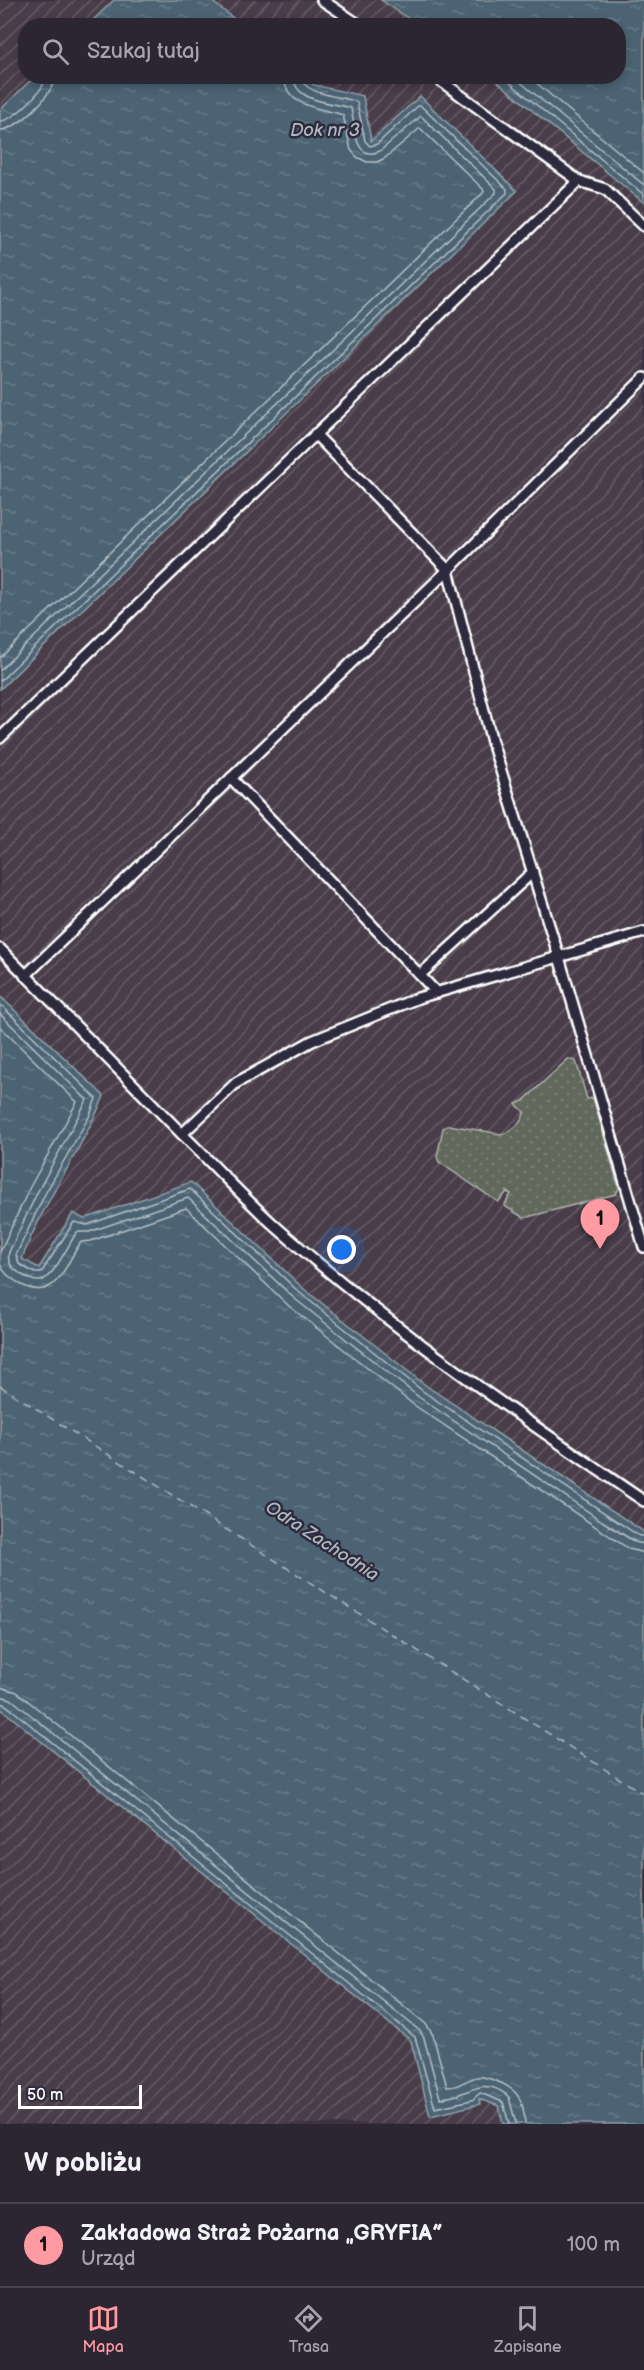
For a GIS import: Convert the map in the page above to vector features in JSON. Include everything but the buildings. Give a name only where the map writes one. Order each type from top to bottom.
[{"type":"lane","points":[[322,0],[349,18]]},
{"type":"lane","points":[[445,84],[579,181],[605,189],[644,226]]},
{"type":"lane","points":[[0,738],[579,181]]},
{"type":"lane","points":[[25,976],[448,570],[644,378]]},
{"type":"lane","points":[[315,435],[448,570],[492,742],[559,957],[644,1246]]},
{"type":"lane","points":[[231,778],[436,993]]},
{"type":"lane","points":[[420,975],[533,872]]},
{"type":"lane","points":[[182,1134],[236,1083],[312,1041],[418,998],[644,932]]},
{"type":"lane","points":[[0,950],[281,1232],[359,1297],[492,1398],[644,1501]]},
{"type":"shaded area","points":[[0,0],[114,0],[95,18],[18,18],[18,84],[28,84],[0,110]]},
{"type":"shaded area","points":[[210,0],[381,0],[408,18],[233,18]]},
{"type":"shaded area","points":[[500,84],[644,203],[644,1532],[428,1387],[304,1289],[191,1182],[84,1219],[73,1213],[39,1268],[21,1259],[50,1197],[95,1117],[104,1096],[0,996],[0,689],[517,191],[371,141],[363,96],[314,85]]},
{"type":"shaded area","points":[[0,1609],[644,2124],[0,2124]]},
{"type":"green space","points":[[568,1059],[576,1061],[587,1099],[593,1098],[619,1188],[616,1194],[524,1218],[506,1207],[505,1204],[511,1194],[507,1192],[498,1202],[439,1162],[437,1157],[443,1128],[449,1125],[501,1134],[509,1131],[519,1123],[523,1116],[524,1112],[516,1104],[523,1101]]},
{"type":"water","points":[[114,0],[210,0],[233,18],[95,18]]},
{"type":"water","points":[[381,0],[644,0],[644,203],[500,84],[626,84],[626,18],[408,18]]},
{"type":"water","name":"Dok nr 3","points":[[27,84],[313,84],[363,96],[371,141],[420,96],[517,191],[0,689],[0,110]]},
{"type":"water","name":"Odra Zachodnia","points":[[0,996],[104,1096],[95,1117],[40,1217],[22,1259],[39,1268],[73,1213],[84,1219],[191,1182],[304,1289],[428,1387],[644,1532],[644,2124],[503,2124],[499,2106],[479,2099],[480,2104],[430,2116],[411,2041],[0,1708]]},
{"type":"ferry route","points":[[0,1386],[644,1794]]},
{"type":"place","name":"Zakładowa Straż Pożarna „GRYFIA”","points":[[600,1249]]}]
